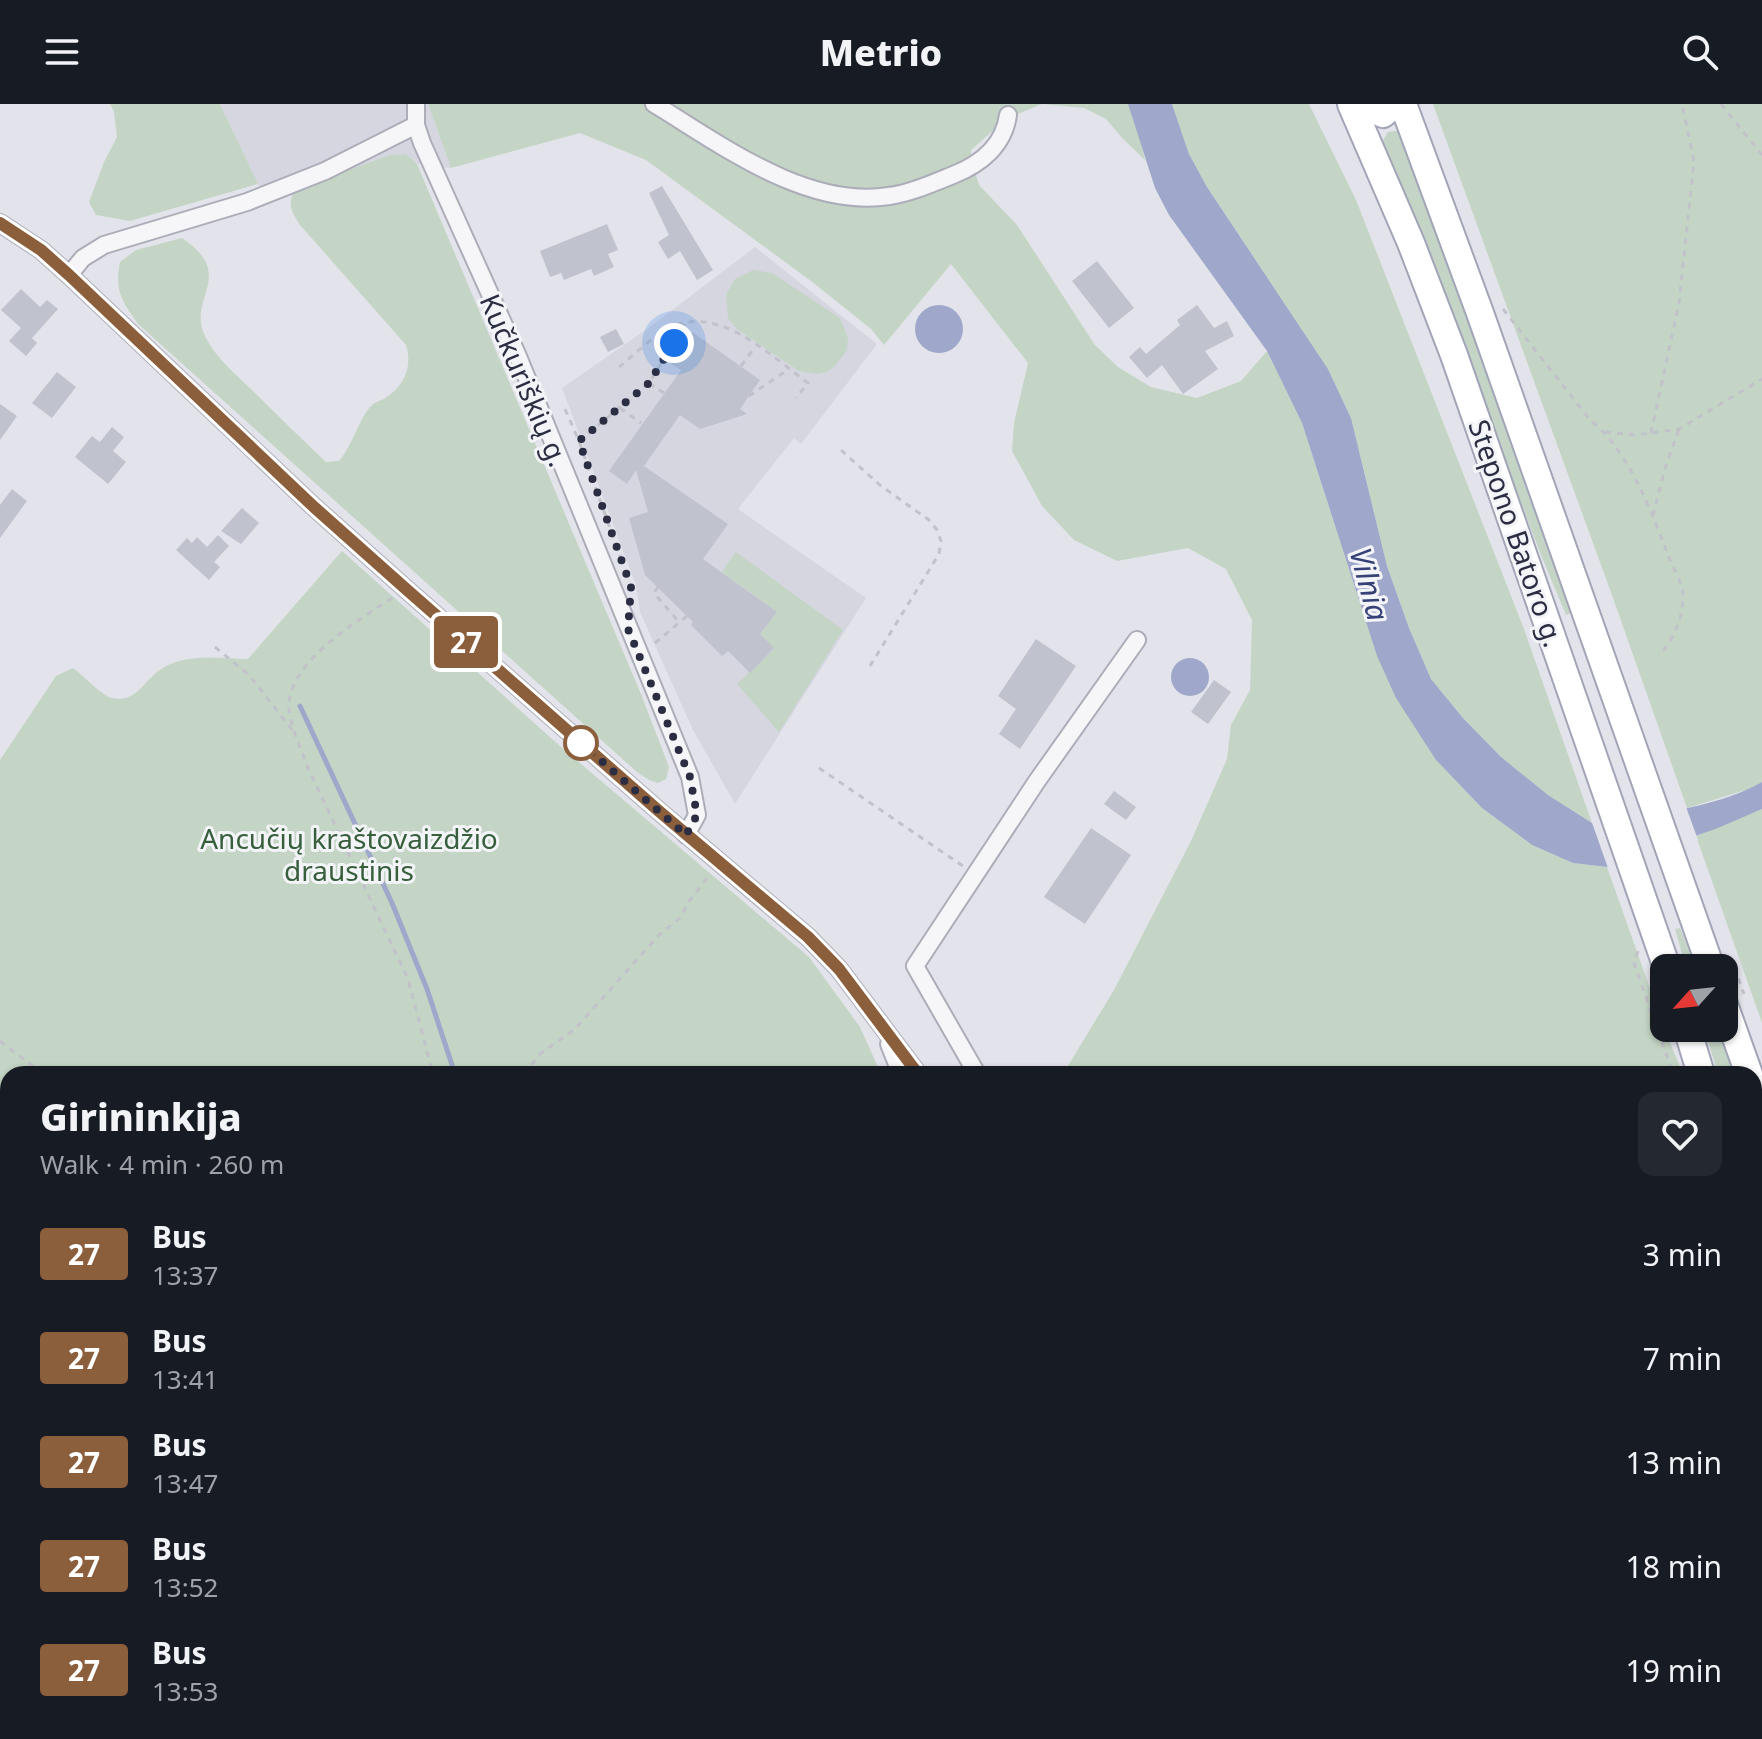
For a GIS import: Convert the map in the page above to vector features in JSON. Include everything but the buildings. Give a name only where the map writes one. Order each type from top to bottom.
[{"type":"main road","name":"Stepono Batoro g.","points":[[1351,104],[1434,299],[1548,621],[1648,939],[1658,954]]},
{"type":"main road","points":[[1371,104],[1383,114],[1395,104]]},
{"type":"main road","name":"Stepono Batoro g.","points":[[1403,104],[1694,923],[1714,954]]},
{"type":"main road","points":[[1738,1016],[1747,1066]]},
{"type":"main road","points":[[1691,1042],[1699,1066]]},
{"type":"street","name":"Kučkuriškių g.","points":[[416,104],[416,125],[517,354],[690,777],[697,815],[686,835]]},
{"type":"street","points":[[654,104],[768,173],[858,198],[891,196],[966,170],[997,144],[1008,115]]},
{"type":"street","points":[[69,275],[83,258],[104,245],[247,202],[325,171],[416,125]]},
{"type":"street","points":[[0,223],[41,250],[314,507],[686,835],[808,937],[839,969],[912,1066]]},
{"type":"street","points":[[972,1066],[915,966],[1037,781],[1137,640]]},
{"type":"street","points":[[879,1020],[898,1066]]},
{"type":"path","points":[[1651,433],[1679,303],[1694,161],[1682,104]]},
{"type":"path","points":[[1721,104],[1762,155]]},
{"type":"path","points":[[1502,307],[1590,420],[1605,432],[1653,516],[1683,593],[1676,635],[1662,652]]},
{"type":"path","points":[[619,367],[669,328],[686,323],[714,322],[756,346],[808,383],[796,398]]},
{"type":"path","points":[[579,441],[649,383],[686,323]]},
{"type":"path","points":[[741,366],[756,346]]},
{"type":"path","points":[[749,396],[789,369]]},
{"type":"path","points":[[1605,432],[1636,435],[1679,429],[1762,379]]},
{"type":"path","points":[[649,383],[664,393]]},
{"type":"path","points":[[620,408],[641,423]]},
{"type":"path","points":[[565,409],[621,558]]},
{"type":"path","points":[[1653,516],[1679,429]]},
{"type":"path","points":[[841,450],[881,486],[929,520],[941,541],[939,554],[870,666]]},
{"type":"path","points":[[658,587],[654,593],[679,622]]},
{"type":"path","points":[[406,589],[341,631],[299,675],[289,703],[295,734],[308,768],[408,979],[431,1066]]},
{"type":"path","points":[[639,655],[687,616]]},
{"type":"path","points":[[215,647],[249,675],[295,734]]},
{"type":"path","points":[[819,768],[976,875]]},
{"type":"path","points":[[530,1066],[540,1054],[575,1029],[659,935],[680,918],[719,862]]},
{"type":"path","points":[[1648,939],[1639,947],[1634,963],[1670,1066]]},
{"type":"path","points":[[0,1041],[33,1066]]},
{"type":"shaded area","points":[[220,104],[428,104],[451,168],[417,164],[406,154],[266,201]]},
{"type":"shaded area","points":[[755,247],[877,344],[801,444],[794,438],[738,509],[866,598],[735,804],[693,730],[640,612],[636,585],[562,388],[650,327]]},
{"type":"green space","points":[[110,104],[220,104],[258,184],[130,221],[96,215],[89,202],[117,137]]},
{"type":"green space","points":[[428,104],[1042,104],[1006,119],[971,150],[979,185],[1017,225],[1095,345],[1118,367],[1151,387],[1197,398],[1241,381],[1267,351],[1302,423],[1377,656],[1436,760],[1482,808],[1532,845],[1573,863],[1607,867],[1650,988],[1650,1042],[1670,1042],[1680,1066],[1068,1066],[1114,990],[1191,841],[1227,759],[1231,725],[1250,690],[1252,620],[1226,569],[1188,548],[1117,561],[1074,540],[1042,506],[1012,451],[1014,423],[1028,363],[951,264],[884,345],[871,329],[811,281],[646,160],[580,133],[451,168]]},
{"type":"green space","points":[[1042,104],[1128,104],[1145,160],[1106,119],[1084,108]]},
{"type":"green space","points":[[1172,104],[1309,104],[1356,200],[1524,629],[1592,823],[1548,795],[1501,757],[1431,679],[1387,566],[1351,418],[1328,369],[1207,187],[1189,154]]},
{"type":"green space","points":[[1433,104],[1762,104],[1762,782],[1749,789],[1687,808]]},
{"type":"green space","points":[[1400,131],[1404,135],[1548,543],[1571,613],[1566,615],[1382,142],[1388,132]]},
{"type":"green space","points":[[406,154],[417,164],[641,694],[669,767],[666,779],[658,783],[637,772],[138,324],[121,295],[118,281],[120,262],[136,250],[182,238],[207,264],[209,276],[201,322],[215,352],[326,462],[339,461],[367,410],[391,394],[402,382],[408,353],[406,345],[300,225],[291,200],[294,190],[390,155]]},
{"type":"green space","points":[[753,270],[772,273],[840,318],[848,338],[847,350],[835,366],[817,374],[799,371],[737,329],[728,318],[726,295],[735,279]]},
{"type":"green space","name":"Ancučių kraštovaizdžio draustinis","points":[[342,551],[561,747],[809,957],[860,1027],[877,1066],[0,1066],[0,760],[56,676],[73,668],[103,693],[120,699],[133,695],[157,672],[178,661],[248,659]]},
{"type":"green space","points":[[736,552],[843,630],[779,732],[737,684],[774,649],[760,634],[777,612],[722,572]]},
{"type":"green space","points":[[1762,809],[1762,1023],[1738,954],[1696,836]]},
{"type":"green space","points":[[1680,928],[1690,954],[1682,954],[1675,929]]},
{"type":"green space","points":[[1708,1042],[1725,1042],[1734,1066],[1716,1066]]},
{"type":"water","name":"Vilnia","points":[[1128,104],[1172,104],[1189,154],[1207,187],[1328,369],[1351,418],[1387,566],[1409,628],[1431,679],[1463,718],[1501,757],[1548,795],[1592,823],[1701,805],[1762,782],[1762,809],[1607,867],[1573,863],[1532,845],[1482,808],[1436,760],[1396,698],[1377,656],[1302,423],[1267,351],[1169,215],[1155,188]]},
{"type":"water","points":[[939,305],[956,312],[963,329],[956,346],[939,353],[922,346],[915,329],[922,312]]},
{"type":"water","points":[[1190,658],[1203,664],[1209,677],[1203,690],[1190,696],[1177,690],[1171,677],[1177,664]]},
{"type":"pier","points":[[1685,804],[1698,840],[1609,871],[1590,817],[1604,819]]},
{"type":"waterway","points":[[300,706],[392,903],[427,989],[452,1066]]},
{"type":"bus line","name":"27","points":[[0,223],[41,250],[314,507],[660,812],[808,937],[839,969],[912,1066]]},
{"type":"route","points":[[581,743],[686,835],[694,825],[696,802],[690,777],[628,629],[631,587],[579,441],[649,383],[674,343]]}]
